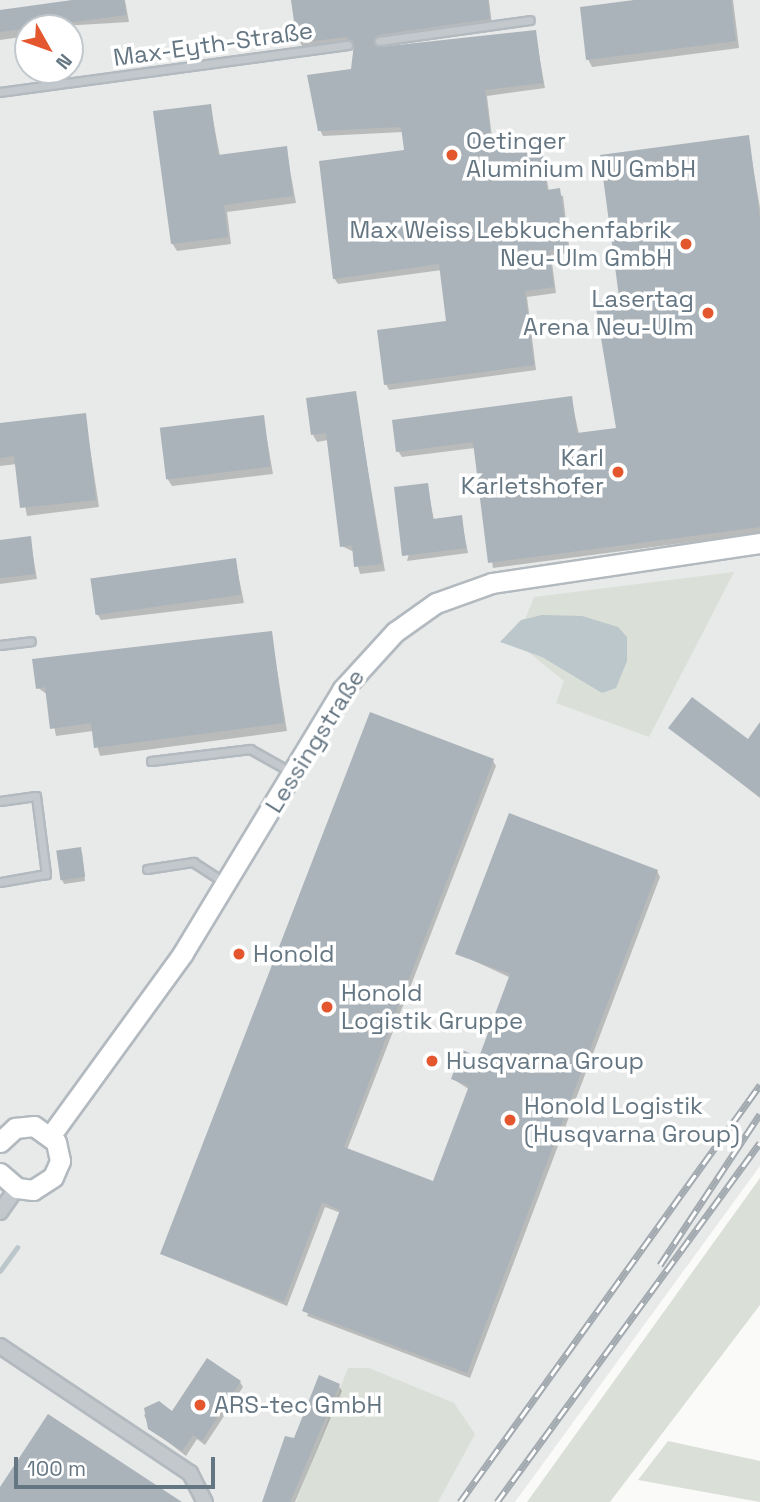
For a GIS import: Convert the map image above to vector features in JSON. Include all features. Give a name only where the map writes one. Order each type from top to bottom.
[{"type":"street","name":"Lessingstraße","points":[[51,1135],[149,1003],[226,883],[292,772],[372,654],[436,603],[529,575],[760,543]]},
{"type":"street","points":[[0,1140],[24,1125],[51,1135],[60,1152],[57,1171],[33,1190],[17,1188],[0,1173]]},
{"type":"street","points":[[0,1212],[17,1188]]},
{"type":"street","points":[[0,1346],[190,1473],[205,1502]]},
{"type":"lane","points":[[379,41],[530,20]]},
{"type":"lane","name":"Max-Eyth-Straße","points":[[0,92],[348,45]]},
{"type":"lane","points":[[0,645],[31,641]]},
{"type":"lane","points":[[151,761],[250,749],[292,772]]},
{"type":"lane","points":[[0,801],[36,796],[46,874],[0,882]]},
{"type":"lane","points":[[148,869],[193,862],[226,883]]},
{"type":"shaded area","points":[[0,0],[760,0],[760,1166],[515,1502],[0,1502]]},
{"type":"shaded area","points":[[734,572],[649,737],[556,703],[564,681],[516,642],[534,597]]},
{"type":"shaded area","points":[[542,615],[582,616],[618,627],[627,637],[627,661],[616,688],[602,693],[542,657],[500,642],[521,620]]},
{"type":"shaded area","points":[[760,1178],[760,1305],[610,1502],[527,1502]]},
{"type":"shaded area","points":[[348,1368],[369,1368],[454,1403],[475,1434],[438,1502],[296,1502]]},
{"type":"shaded area","points":[[668,1441],[760,1461],[760,1502],[638,1480]]},
{"type":"building","points":[[72,0],[124,0],[126,15],[84,21],[84,14],[14,14],[14,30],[0,32],[0,10]]},
{"type":"building","name":"Oetinger Aluminium NU GmbH","points":[[291,0],[488,0],[490,19],[378,35],[373,41],[379,47],[536,30],[543,83],[485,90],[492,145],[541,138],[547,190],[560,188],[568,247],[549,250],[554,287],[525,291],[534,365],[384,385],[377,330],[446,321],[439,264],[333,279],[319,161],[404,150],[401,127],[318,131],[307,75],[351,69],[354,44],[347,37],[297,43]]},
{"type":"building","points":[[634,0],[731,0],[736,41],[586,60],[580,7]]},
{"type":"building","points":[[211,104],[218,155],[287,146],[293,196],[224,205],[228,237],[171,244],[153,111]]},
{"type":"building","points":[[749,135],[760,219],[760,527],[488,563],[473,442],[396,452],[392,420],[572,396],[577,433],[616,428],[596,308],[620,304],[600,155]]},
{"type":"building","points":[[356,391],[382,564],[354,567],[352,545],[340,547],[326,433],[311,435],[306,398]]},
{"type":"building","points":[[86,413],[96,500],[20,508],[14,456],[0,458],[0,423]]},
{"type":"building","points":[[264,415],[270,467],[166,479],[160,428]]},
{"type":"building","points":[[428,483],[433,519],[462,515],[466,548],[402,556],[394,487]]},
{"type":"building","points":[[31,536],[35,574],[0,578],[0,540]]},
{"type":"building","points":[[236,558],[241,595],[96,615],[90,578]]},
{"type":"building","points":[[272,631],[284,723],[94,748],[91,723],[50,729],[45,687],[36,689],[32,659]]},
{"type":"building","points":[[692,697],[748,739],[760,722],[760,797],[668,728]]},
{"type":"building","points":[[370,712],[494,759],[344,1147],[433,1181],[469,1086],[451,1079],[462,1050],[479,1057],[510,974],[455,954],[509,813],[658,870],[467,1373],[302,1311],[340,1210],[322,1202],[284,1302],[160,1254]]},
{"type":"building","points":[[81,847],[85,877],[60,880],[56,850]]},
{"type":"building","name":"ARS-tec GmbH","points":[[207,1358],[241,1381],[202,1441],[193,1435],[182,1451],[148,1429],[144,1408],[159,1401],[172,1411]]},
{"type":"building","points":[[319,1375],[340,1384],[290,1502],[262,1502],[285,1436],[294,1438]]},
{"type":"building","points":[[48,1414],[182,1502],[0,1502],[0,1487]]},
{"type":"waterway","points":[[0,1271],[17,1248]]},
{"type":"railway","points":[[460,1502],[760,1085]]},
{"type":"railway","points":[[660,1265],[760,1114]]},
{"type":"railway","points":[[497,1502],[760,1143]]},
{"type":"place","name":"Oetinger Aluminium NU GmbH","points":[[452,155]]},
{"type":"place","name":"Max Weiss Lebkuchenfabrik Neu-Ulm GmbH","points":[[686,244]]},
{"type":"place","name":"Lasertag Arena Neu-Ulm","points":[[708,313]]},
{"type":"place","name":"Karl Karletshofer","points":[[618,472]]},
{"type":"place","name":"Honold","points":[[239,954]]},
{"type":"place","name":"Honold Logistik Gruppe","points":[[327,1007]]},
{"type":"place","name":"Husqvarna Group","points":[[432,1061]]},
{"type":"place","name":"Honold Logistik (Husqvarna Group)","points":[[510,1120]]},
{"type":"place","name":"ARS-tec GmbH","points":[[200,1405]]}]
